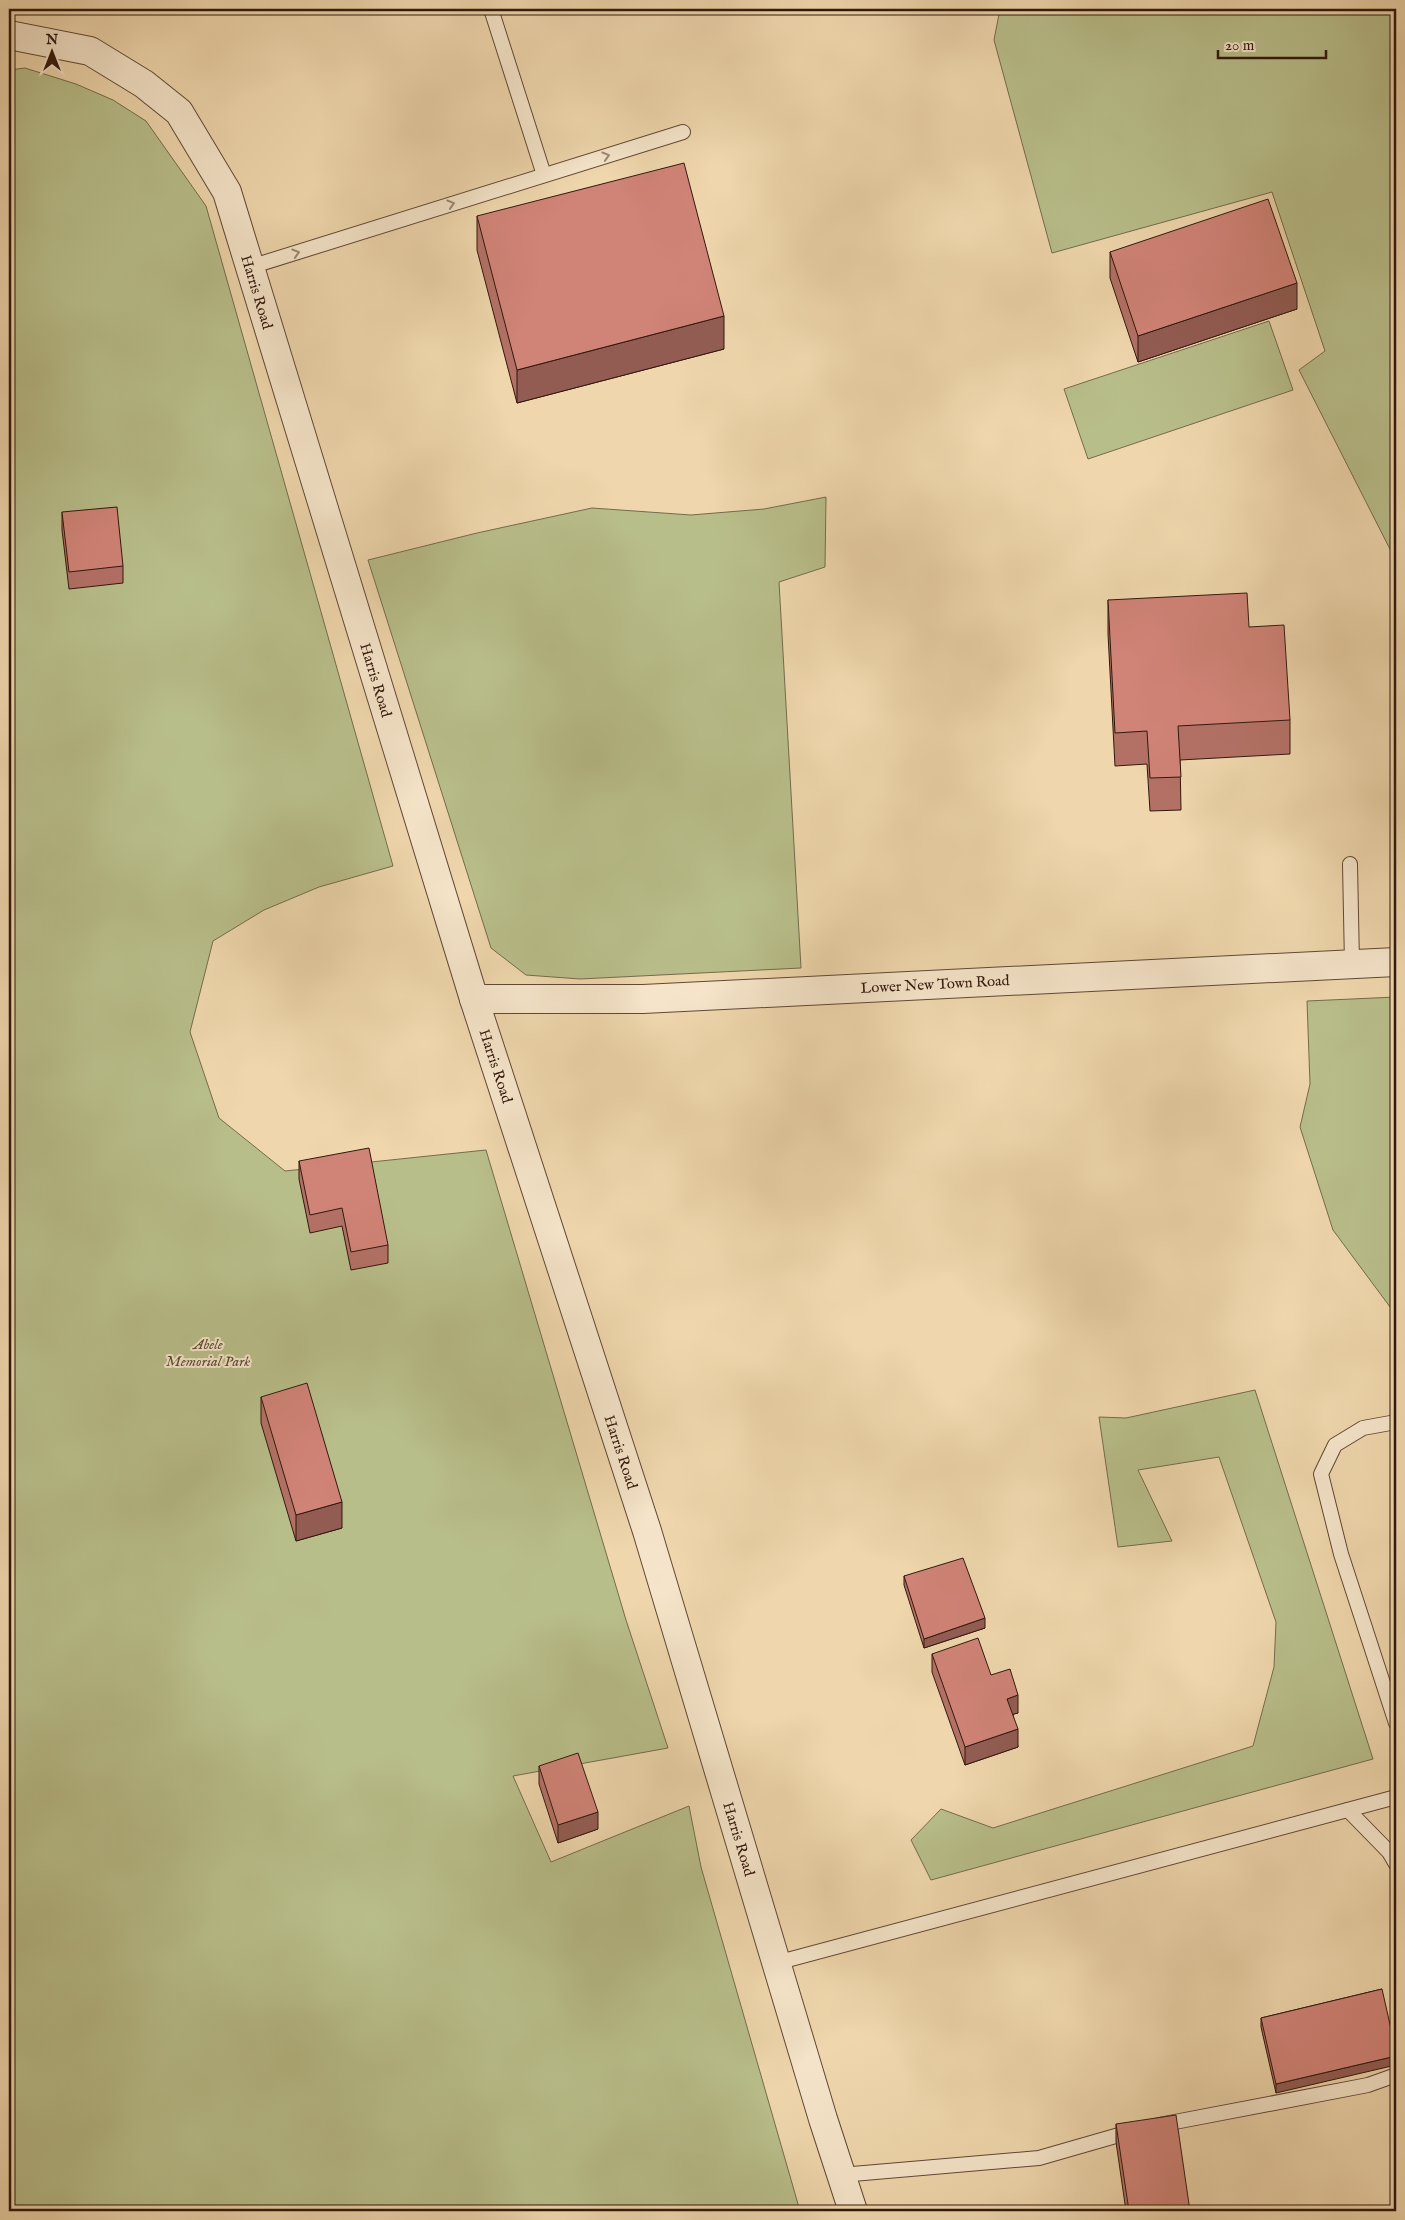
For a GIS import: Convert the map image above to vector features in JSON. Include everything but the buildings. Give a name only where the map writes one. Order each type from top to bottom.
[{"type":"street","name":"Harris Road","points":[[9,35],[90,51],[144,84],[180,112],[227,192],[474,999],[647,1531],[776,1963],[853,2211]]},
{"type":"street","name":"Lower New Town Road","points":[[474,999],[643,998],[1396,962]]},
{"type":"lane","points":[[491,9],[544,175]]},
{"type":"lane","points":[[250,267],[683,132]]},
{"type":"lane","points":[[1350,864],[1352,964]]},
{"type":"lane","points":[[1396,1422],[1363,1428],[1335,1445],[1321,1474],[1341,1554],[1396,1723]]},
{"type":"lane","points":[[776,1963],[1396,1797]]},
{"type":"lane","points":[[1348,1810],[1389,1852],[1396,1864]]},
{"type":"lane","points":[[841,2175],[1039,2158],[1112,2136],[1191,2118],[1368,2085],[1396,2075]]},
{"type":"green space","points":[[1000,9],[1396,9],[1396,561],[1299,370],[1325,351],[1272,192],[1052,253],[994,40]]},
{"type":"green space","name":"Abele Memorial Park","points":[[25,68],[76,84],[113,100],[146,121],[206,206],[393,866],[319,887],[264,910],[213,941],[190,1032],[219,1118],[285,1171],[486,1150],[626,1620],[668,1748],[513,1776],[551,1862],[689,1806],[701,1867],[800,2211],[9,2211],[9,70]]},
{"type":"green space","points":[[1269,321],[1293,390],[1088,459],[1064,389]]},
{"type":"green space","points":[[826,497],[825,567],[779,582],[801,968],[580,979],[526,975],[491,948],[368,560],[477,533],[592,508],[691,515],[764,509]]},
{"type":"green space","points":[[1396,997],[1396,1315],[1333,1230],[1300,1127],[1310,1084],[1307,1001]]},
{"type":"green space","points":[[1255,1390],[1373,1759],[931,1880],[911,1840],[941,1809],[993,1828],[1253,1746],[1274,1667],[1276,1622],[1219,1457],[1138,1470],[1172,1541],[1118,1547],[1099,1417],[1126,1418]]}]
